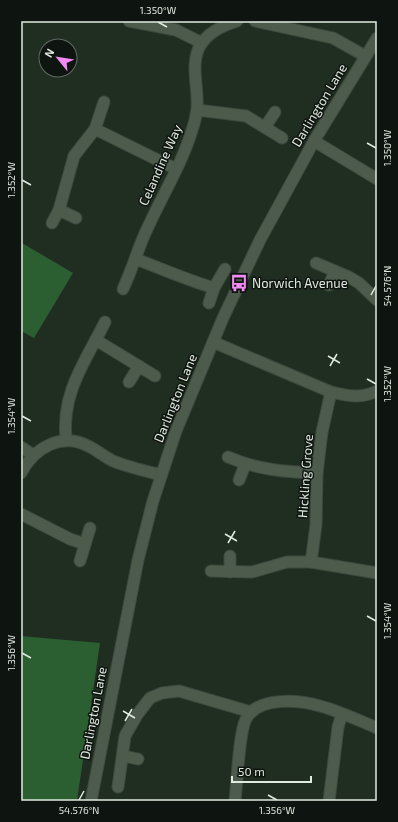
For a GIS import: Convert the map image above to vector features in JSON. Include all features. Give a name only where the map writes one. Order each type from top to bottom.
[{"type":"street","points":[[129,21],[176,30],[202,43],[223,26],[236,21]]},
{"type":"street","points":[[255,21],[274,23],[333,38],[365,56]]},
{"type":"street","name":"Darlington Lane","points":[[91,801],[138,560],[161,475],[176,431],[213,342],[260,240],[314,141],[377,38]]},
{"type":"street","name":"Celandine Way","points":[[123,289],[136,259],[145,232],[187,145],[197,110],[195,68],[197,54],[202,43]]},
{"type":"street","points":[[52,223],[59,210],[74,156],[83,142],[95,129],[104,102]]},
{"type":"street","points":[[197,110],[246,116],[282,138]]},
{"type":"street","points":[[265,127],[275,112]]},
{"type":"street","points":[[95,129],[176,169]]},
{"type":"street","points":[[314,141],[377,179]]},
{"type":"street","points":[[59,210],[76,218]]},
{"type":"street","points":[[136,259],[170,271],[188,280],[214,288]]},
{"type":"street","points":[[316,263],[359,283],[377,300]]},
{"type":"street","points":[[209,304],[214,288],[225,269]]},
{"type":"street","points":[[329,285],[335,271]]},
{"type":"street","points":[[66,440],[65,421],[70,392],[105,322]]},
{"type":"street","points":[[96,340],[155,376]]},
{"type":"street","points":[[213,342],[331,392],[351,397],[369,395],[377,391]]},
{"type":"street","points":[[129,382],[139,366]]},
{"type":"street","name":"Hickling Grove","points":[[311,562],[316,525],[317,473],[322,432],[331,392]]},
{"type":"street","points":[[21,473],[33,454],[55,442],[66,440],[89,446],[114,461],[161,475]]},
{"type":"street","points":[[21,447],[33,454]]},
{"type":"street","points":[[228,457],[245,465],[274,471],[317,473]]},
{"type":"street","points":[[239,480],[245,465]]},
{"type":"street","points":[[21,514],[70,539],[85,544]]},
{"type":"street","points":[[80,561],[90,528]]},
{"type":"street","points":[[230,556],[230,572]]},
{"type":"street","points":[[211,571],[252,572],[287,562],[311,562],[377,573]]},
{"type":"street","points":[[118,787],[125,736],[137,715],[150,698],[162,692],[179,691],[251,712]]},
{"type":"street","points":[[235,801],[243,726],[251,712],[262,705],[299,702],[319,705],[377,728]]},
{"type":"street","points":[[329,801],[338,729],[342,714]]},
{"type":"street","points":[[123,756],[138,759]]},
{"type":"green space","points":[[21,233],[22,243],[73,273],[34,338],[21,331]]},
{"type":"green space","points":[[21,636],[100,643],[77,801],[21,801]]},
{"type":"place","name":"Norwich Avenue","points":[[239,283]]}]
